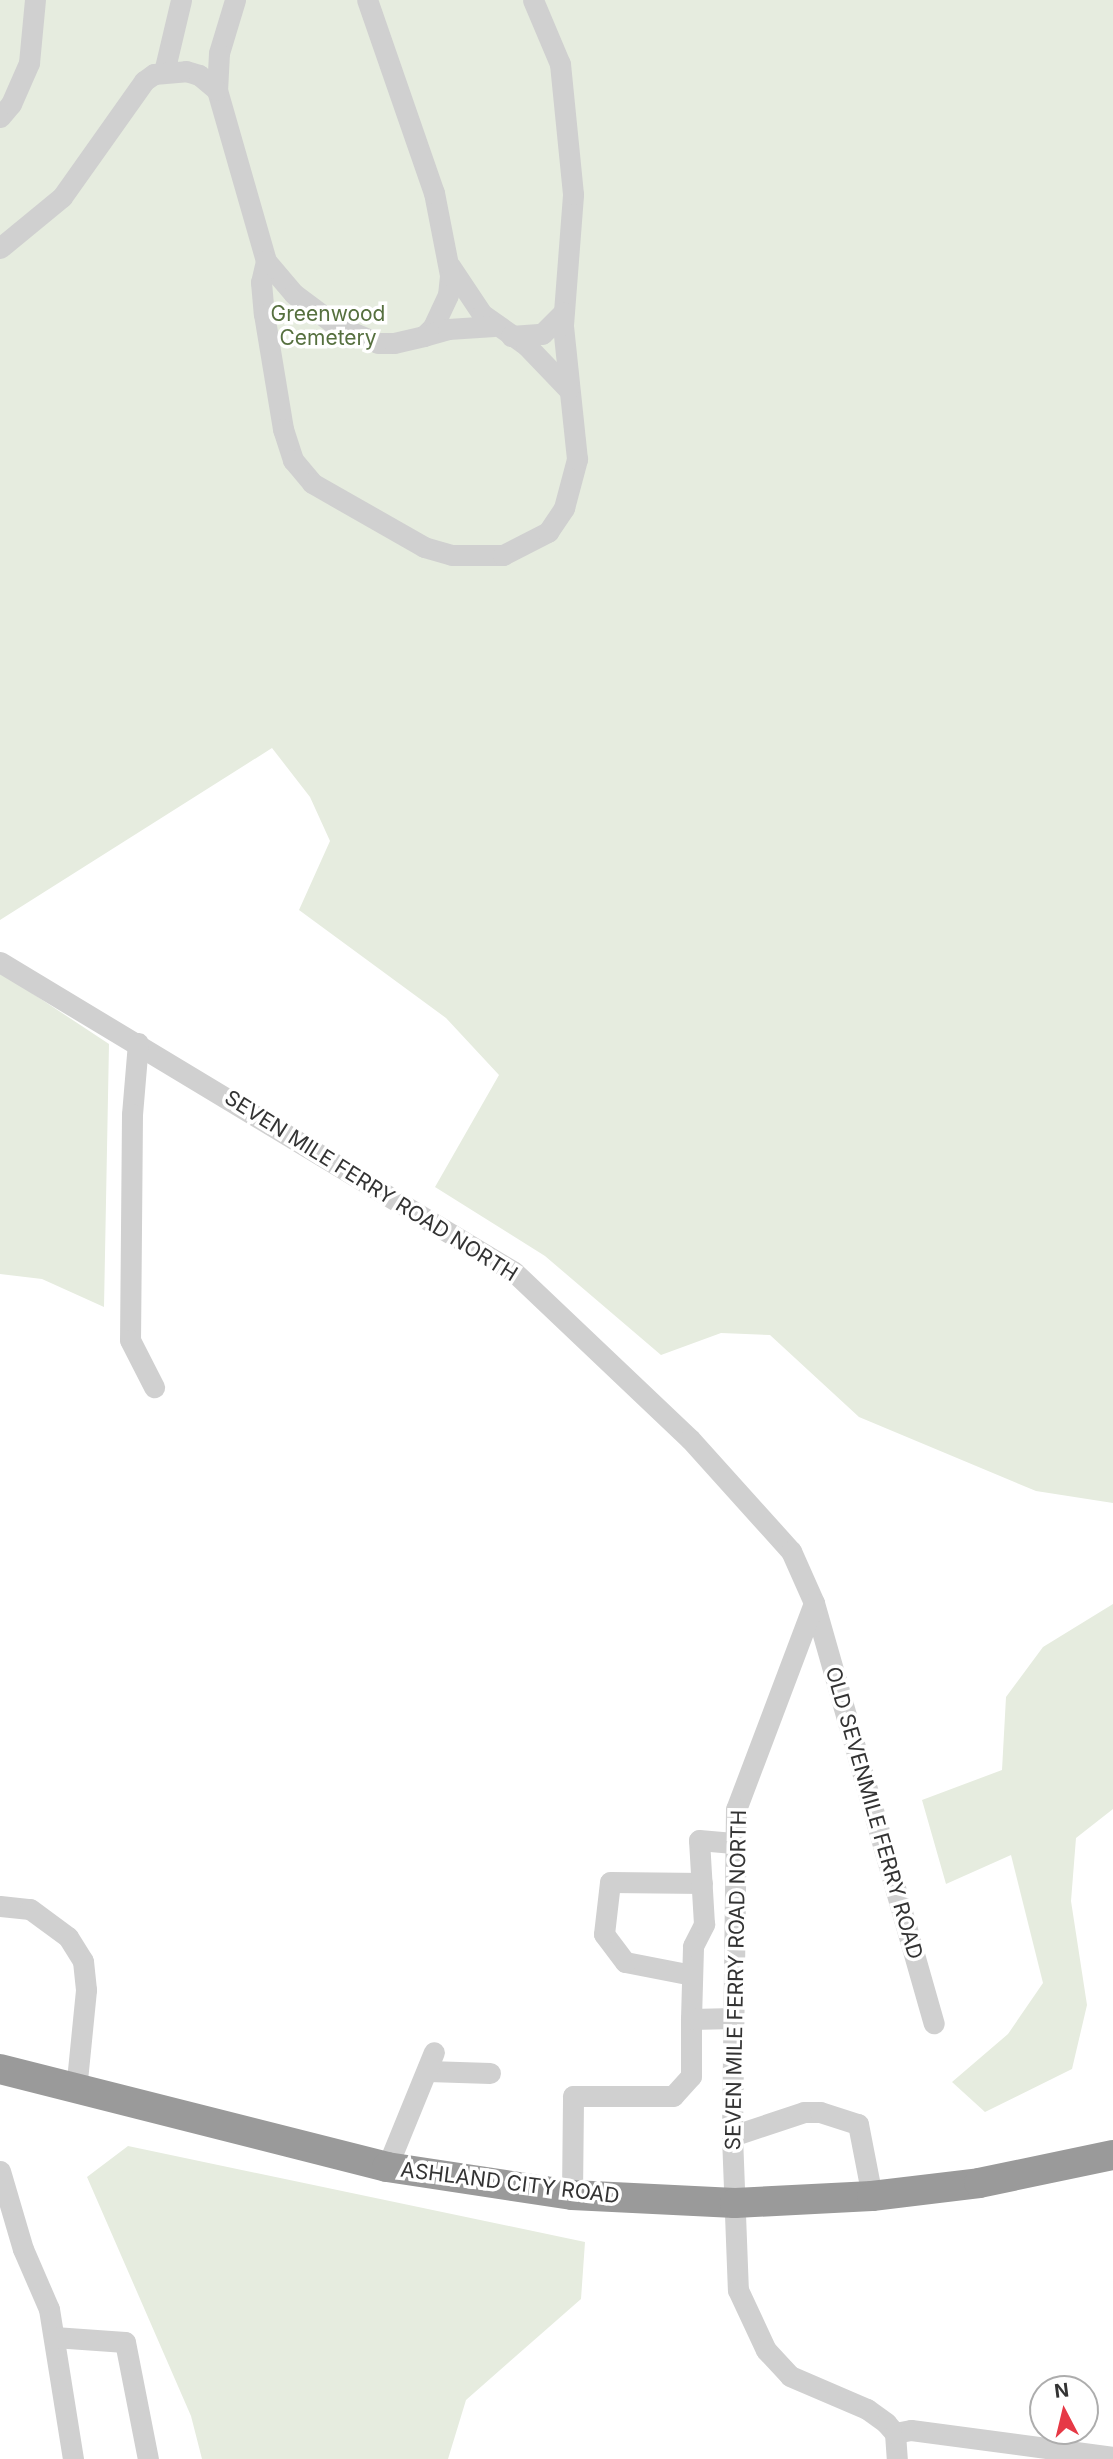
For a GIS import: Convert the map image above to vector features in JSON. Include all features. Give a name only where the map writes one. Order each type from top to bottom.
[{"type":"highway","name":"ASHLAND CITY ROAD","points":[[0,2069],[387,2167],[572,2195],[735,2203],[872,2196],[979,2183],[1113,2155]]},
{"type":"street","points":[[164,72],[181,0]]},
{"type":"street","points":[[225,0],[235,0],[219,53],[217,90],[266,261],[294,293],[359,336],[394,344],[424,336],[502,331],[542,334],[564,313]]},
{"type":"street","points":[[351,0],[369,6],[434,193],[448,261],[448,295],[442,314],[424,336]]},
{"type":"street","points":[[266,261],[261,282],[264,314],[283,429],[293,460],[312,483],[424,547],[476,558],[522,548],[548,532],[564,508],[574,481],[576,438],[568,389],[564,313],[572,194],[567,108],[560,64],[533,0]]},
{"type":"street","points":[[0,117],[22,84],[39,6]]},
{"type":"street","points":[[0,248],[62,197],[144,81],[164,72],[199,75],[217,90]]},
{"type":"street","points":[[448,261],[502,331],[526,345],[568,389]]},
{"type":"street","name":"SEVEN MILE FERRY ROAD NORTH","points":[[0,962],[514,1272],[690,1439],[791,1551],[814,1603],[736,1809],[732,2136],[738,2290],[766,2350],[790,2376],[867,2409],[895,2433]]},
{"type":"street","points":[[138,1043],[132,1114],[130,1340],[154,1387]]},
{"type":"street","name":"OLD SEVENMILE FERRY ROAD","points":[[814,1603],[934,2023]]},
{"type":"street","points":[[572,2195],[573,2096],[673,2096],[691,2076],[693,1946],[704,1924],[699,1840],[736,1843]]},
{"type":"street","points":[[692,1975],[625,1962],[604,1934],[610,1882],[702,1883]]},
{"type":"street","points":[[0,1906],[30,1909],[68,1937],[83,1961],[86,1990],[76,2090]]},
{"type":"street","points":[[691,2019],[733,2018]]},
{"type":"street","points":[[387,2167],[431,2061],[490,2073]]},
{"type":"street","points":[[732,2136],[804,2112],[820,2112],[858,2124],[872,2196]]},
{"type":"street","points":[[0,2171],[23,2249],[49,2309],[73,2459]]},
{"type":"street","points":[[54,2337],[125,2342],[148,2459]]},
{"type":"street","points":[[897,2459],[895,2433],[911,2430],[1113,2457]]},
{"type":"green space","name":"Greenwood Cemetery","points":[[0,0],[1113,0],[1113,1503],[1036,1491],[859,1417],[770,1335],[721,1333],[661,1355],[545,1256],[435,1187],[499,1075],[446,1018],[299,910],[330,841],[310,797],[272,748],[0,920]]},
{"type":"green space","points":[[0,972],[109,1044],[104,1307],[42,1279],[0,1274]]},
{"type":"green space","points":[[1113,1604],[1113,1809],[1076,1838],[1071,1901],[1087,2005],[1072,2069],[985,2112],[952,2082],[1008,2034],[1043,1983],[1011,1855],[946,1884],[922,1800],[1002,1770],[1006,1697],[1043,1647]]},
{"type":"green space","points":[[128,2146],[585,2242],[581,2299],[466,2400],[448,2459],[202,2459],[191,2416],[87,2177]]}]
